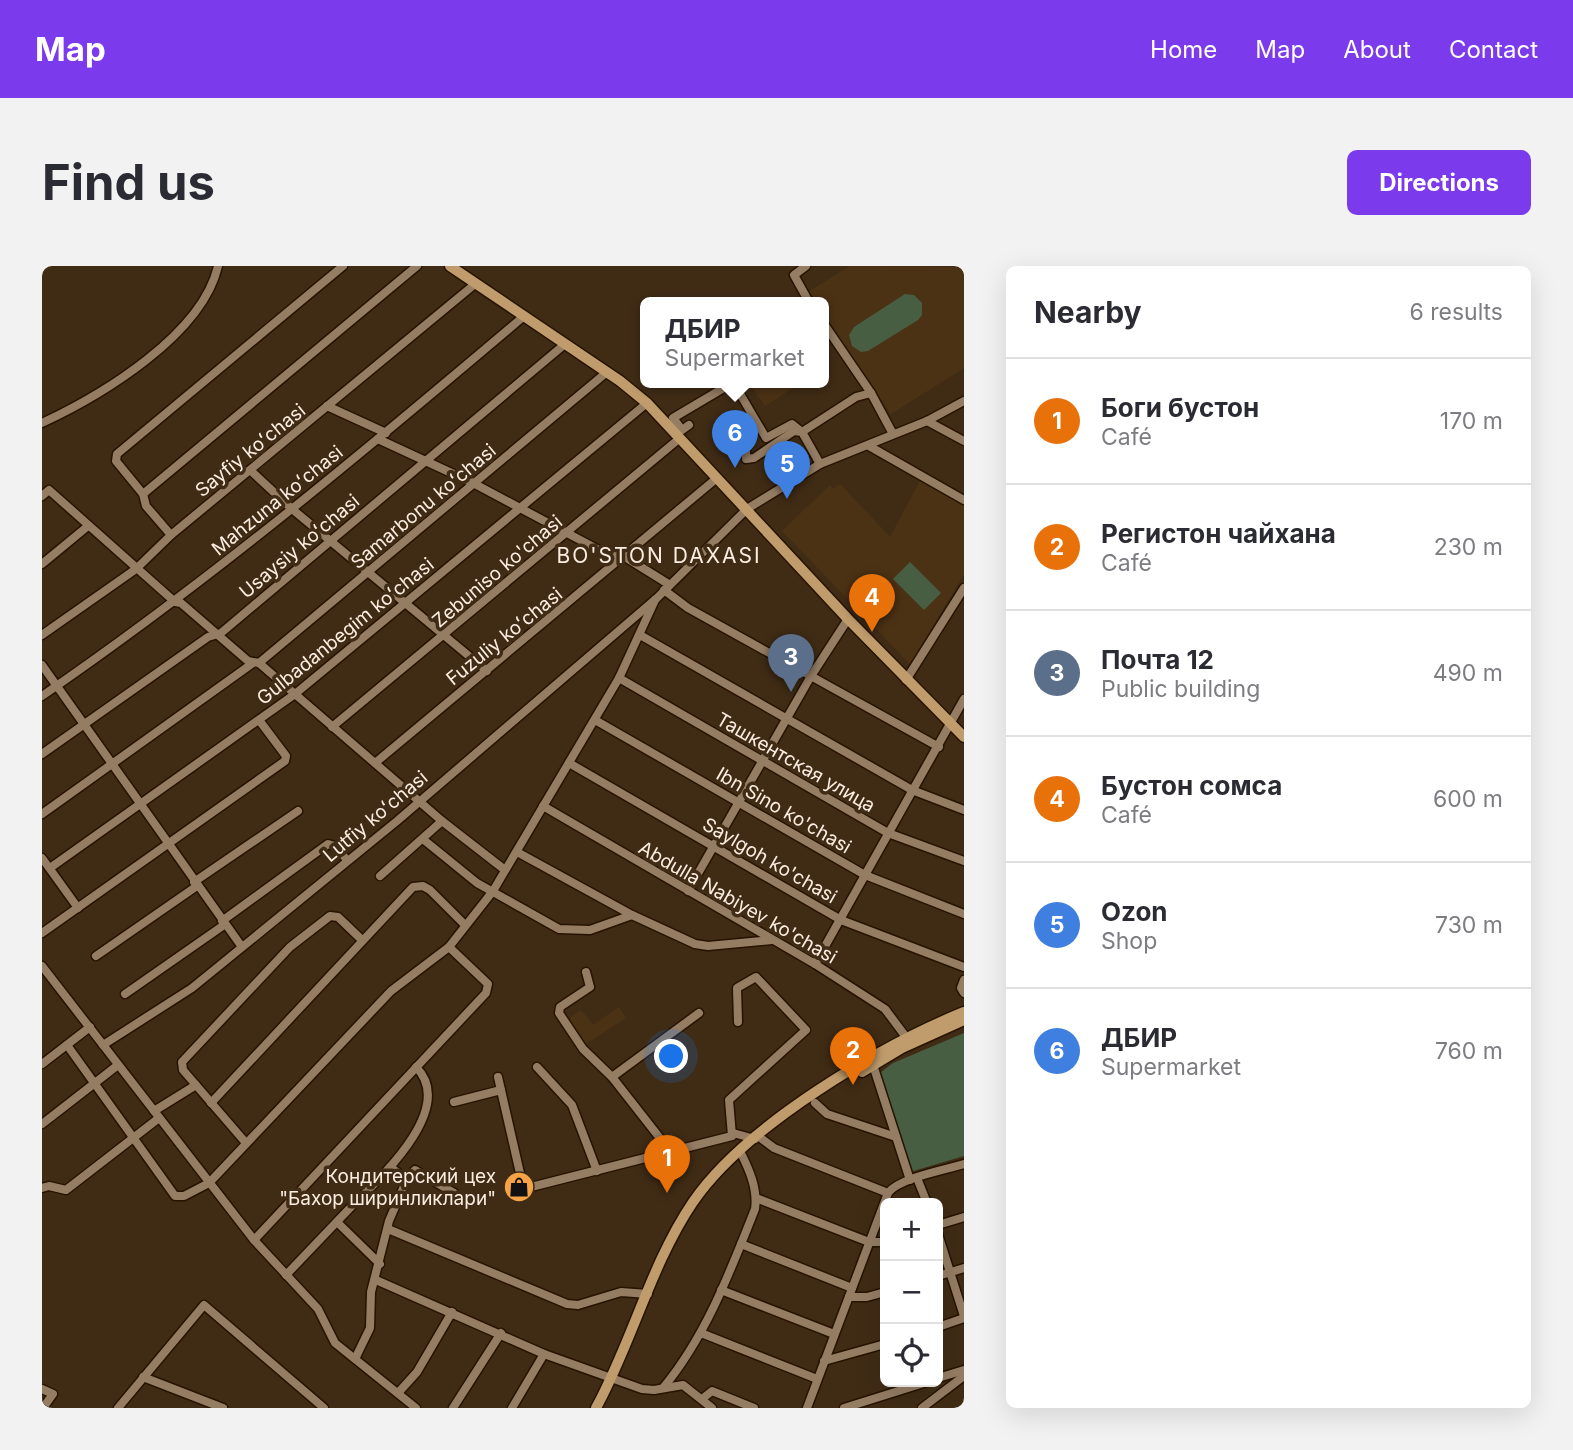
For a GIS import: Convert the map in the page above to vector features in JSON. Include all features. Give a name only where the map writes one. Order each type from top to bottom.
[{"type":"main road","points":[[450,266],[607,372],[647,403],[848,620],[964,737]]},
{"type":"main road","points":[[596,1408],[693,1202],[740,1151],[769,1125],[906,1037],[964,1012]]},
{"type":"main road","points":[[756,1138],[873,1065],[964,1020]]},
{"type":"street","points":[[42,423],[100,392],[182,330],[204,299],[218,266]]},
{"type":"street","points":[[171,535],[146,506],[143,494],[117,463],[117,454],[343,266]]},
{"type":"street","points":[[143,494],[416,266]]},
{"type":"street","points":[[806,266],[794,275],[806,297]]},
{"type":"street","name":"Sayfiy koʻchasi","points":[[42,635],[136,569],[171,535],[475,284]]},
{"type":"street","name":"Mahzuna koʻchasi","points":[[42,696],[175,602],[382,436],[523,317]]},
{"type":"street","points":[[829,331],[871,393],[892,434]]},
{"type":"street","name":"Usaysiy koʻchasi","points":[[42,754],[215,635],[565,344]]},
{"type":"street","name":"Samarbonu koʻchasi","points":[[42,814],[256,663],[369,573],[607,372]]},
{"type":"street","points":[[689,425],[682,430],[673,418],[727,388]]},
{"type":"street","points":[[737,388],[765,438],[792,424],[802,432],[820,464]]},
{"type":"street","points":[[746,449],[746,459],[754,458],[794,431],[802,432],[856,397],[871,393]]},
{"type":"street","points":[[67,1045],[175,1196],[184,1196],[209,1183],[391,991],[449,947],[493,891],[595,720],[619,678],[657,598],[667,587],[747,509],[820,464],[927,421],[964,401]]},
{"type":"street","name":"Gulbadanbegim koʻchasi","points":[[50,868],[295,694],[647,403]]},
{"type":"street","points":[[327,406],[426,460],[569,531],[600,550],[625,557],[667,587],[688,608],[939,747]]},
{"type":"street","points":[[927,421],[964,441]]},
{"type":"street","name":"Zebuniso ko'chasi","points":[[332,727],[445,636],[680,438]]},
{"type":"street","points":[[869,446],[964,500]]},
{"type":"street","points":[[250,470],[292,509],[487,671]]},
{"type":"street","name":"Fuzuliy koʻchasi","points":[[375,763],[717,478]]},
{"type":"street","points":[[42,484],[46,493],[175,602],[181,603],[215,635],[295,694],[418,801],[505,870]]},
{"type":"street","points":[[42,564],[88,526]]},
{"type":"street","points":[[906,680],[964,588]]},
{"type":"street","name":"Lutfiy koʻchasi","points":[[103,1045],[192,988],[657,598]]},
{"type":"street","points":[[688,891],[811,676],[848,620]]},
{"type":"street","points":[[640,635],[912,790],[964,810]]},
{"type":"street","points":[[42,664],[242,947]]},
{"type":"street","name":"Ташкентская улица","points":[[619,678],[888,833],[964,861]]},
{"type":"street","points":[[815,964],[964,699]]},
{"type":"street","points":[[42,933],[285,761],[286,756],[259,720]]},
{"type":"street","name":"Ibn Sino ko'chasi","points":[[595,720],[865,875],[964,914]]},
{"type":"street","name":"Saylgoh ko'chasi","points":[[569,763],[841,920],[964,967]]},
{"type":"street","name":"Abdulla Nabiyev ko'chasi","points":[[543,806],[815,964],[885,1009],[906,1037]]},
{"type":"street","points":[[96,956],[298,811]]},
{"type":"street","points":[[380,876],[424,841],[442,821]]},
{"type":"street","points":[[424,841],[477,883],[559,929],[590,930],[632,915]]},
{"type":"street","points":[[125,994],[328,844],[335,846],[347,860]]},
{"type":"street","points":[[517,852],[632,915],[695,944],[708,946],[772,940]]},
{"type":"street","points":[[42,858],[78,908]]},
{"type":"street","points":[[211,1103],[362,940],[417,885],[430,890],[465,925]]},
{"type":"street","points":[[246,1143],[183,1070],[182,1062],[290,947],[334,915],[362,940]]},
{"type":"street","points":[[254,1240],[489,988],[449,947]]},
{"type":"street","points":[[42,966],[254,1240],[318,1309],[335,1343],[416,1408]]},
{"type":"street","points":[[586,972],[590,986],[560,1007],[559,1013],[583,1049],[612,1077],[670,1151]]},
{"type":"street","points":[[498,1077],[525,1186],[531,1187],[730,1138],[733,1133],[729,1100],[806,1030],[756,977],[737,988],[738,1022]]},
{"type":"street","points":[[964,980],[961,988],[964,993]]},
{"type":"street","points":[[612,1077],[699,1013]]},
{"type":"street","points":[[42,1064],[90,1027]]},
{"type":"street","points":[[42,1124],[118,1065]]},
{"type":"street","points":[[873,1065],[913,1179],[924,1198]]},
{"type":"street","points":[[286,1276],[390,1167],[421,1123],[427,1104],[427,1083],[416,1067]]},
{"type":"street","points":[[537,1067],[572,1105],[597,1171]]},
{"type":"street","points":[[42,1188],[49,1186],[66,1190],[135,1137],[156,1115],[196,1085]]},
{"type":"street","points":[[454,1102],[501,1090]]},
{"type":"street","points":[[815,1103],[831,1116],[897,1137]]},
{"type":"street","points":[[733,1133],[756,1138],[774,1148],[888,1193]]},
{"type":"street","points":[[663,1388],[690,1355],[722,1290],[756,1198],[750,1172],[740,1151]]},
{"type":"street","points":[[807,1408],[888,1193],[893,1187],[913,1179],[964,1164]]},
{"type":"street","points":[[390,1167],[407,1178]]},
{"type":"street","points":[[355,1359],[370,1328],[371,1292],[387,1229],[407,1178],[415,1170],[454,1193]]},
{"type":"street","points":[[756,1198],[869,1242],[880,1242]]},
{"type":"street","points":[[943,1224],[964,1217]]},
{"type":"street","points":[[337,1222],[380,1264]]},
{"type":"street","points":[[387,1229],[567,1304],[579,1306],[616,1292],[648,1294]]},
{"type":"street","points":[[741,1244],[852,1288]]},
{"type":"street","points":[[943,1251],[964,1317],[943,1325]]},
{"type":"street","points":[[943,1274],[964,1268]]},
{"type":"street","points":[[376,1280],[544,1354],[642,1389],[683,1385],[712,1408]]},
{"type":"street","points":[[722,1290],[834,1334]]},
{"type":"street","points":[[849,1297],[880,1293]]},
{"type":"street","points":[[118,1408],[204,1305],[324,1408]]},
{"type":"street","points":[[398,1393],[417,1372],[452,1312]]},
{"type":"street","points":[[701,1332],[817,1379]]},
{"type":"street","points":[[453,1408],[501,1333]]},
{"type":"street","points":[[824,1361],[880,1345]]},
{"type":"street","points":[[512,1408],[544,1354]]},
{"type":"street","points":[[943,1376],[964,1370]]},
{"type":"street","points":[[922,1408],[964,1376]]},
{"type":"street","points":[[143,1377],[223,1408]]},
{"type":"street","points":[[844,1408],[911,1387]]},
{"type":"street","points":[[42,1389],[53,1394],[43,1408]]},
{"type":"street","points":[[702,1399],[712,1391],[754,1408]]},
{"type":"shaded area","points":[[850,266],[964,267],[964,368],[891,414],[829,323],[829,297],[812,297],[808,292]]},
{"type":"shaded area","points":[[752,388],[794,388],[765,406]]},
{"type":"shaded area","points":[[920,481],[964,505],[964,574],[910,664],[782,531],[830,485],[833,489],[840,484],[890,537]]},
{"type":"shaded area","points":[[619,1007],[626,1018],[584,1045],[567,1020],[581,1010],[593,1025]]},
{"type":"green space","points":[[905,294],[914,295],[922,303],[922,315],[918,320],[868,351],[861,352],[852,346],[849,335],[854,327]]},
{"type":"green space","points":[[910,562],[941,593],[924,610],[893,579]]},
{"type":"green space","points":[[964,1033],[964,1156],[910,1172],[880,1073],[893,1063]]},
{"type":"place","name":"ДБИР","points":[[735,468]]},
{"type":"place","name":"Ozon","points":[[787,499]]},
{"type":"place","name":"Бустон сомса","points":[[872,632]]},
{"type":"place","name":"Почта 12","points":[[791,692]]},
{"type":"place","name":"Регистон чайхана","points":[[853,1085]]},
{"type":"place","name":"Кондитерский цех \"Бахор ширинликлари\"","points":[[519,1187]]},
{"type":"place","name":"Боги бустон","points":[[667,1193]]},
{"type":"district","name":"BO'STON DAXASI","points":[[659,556]]}]
